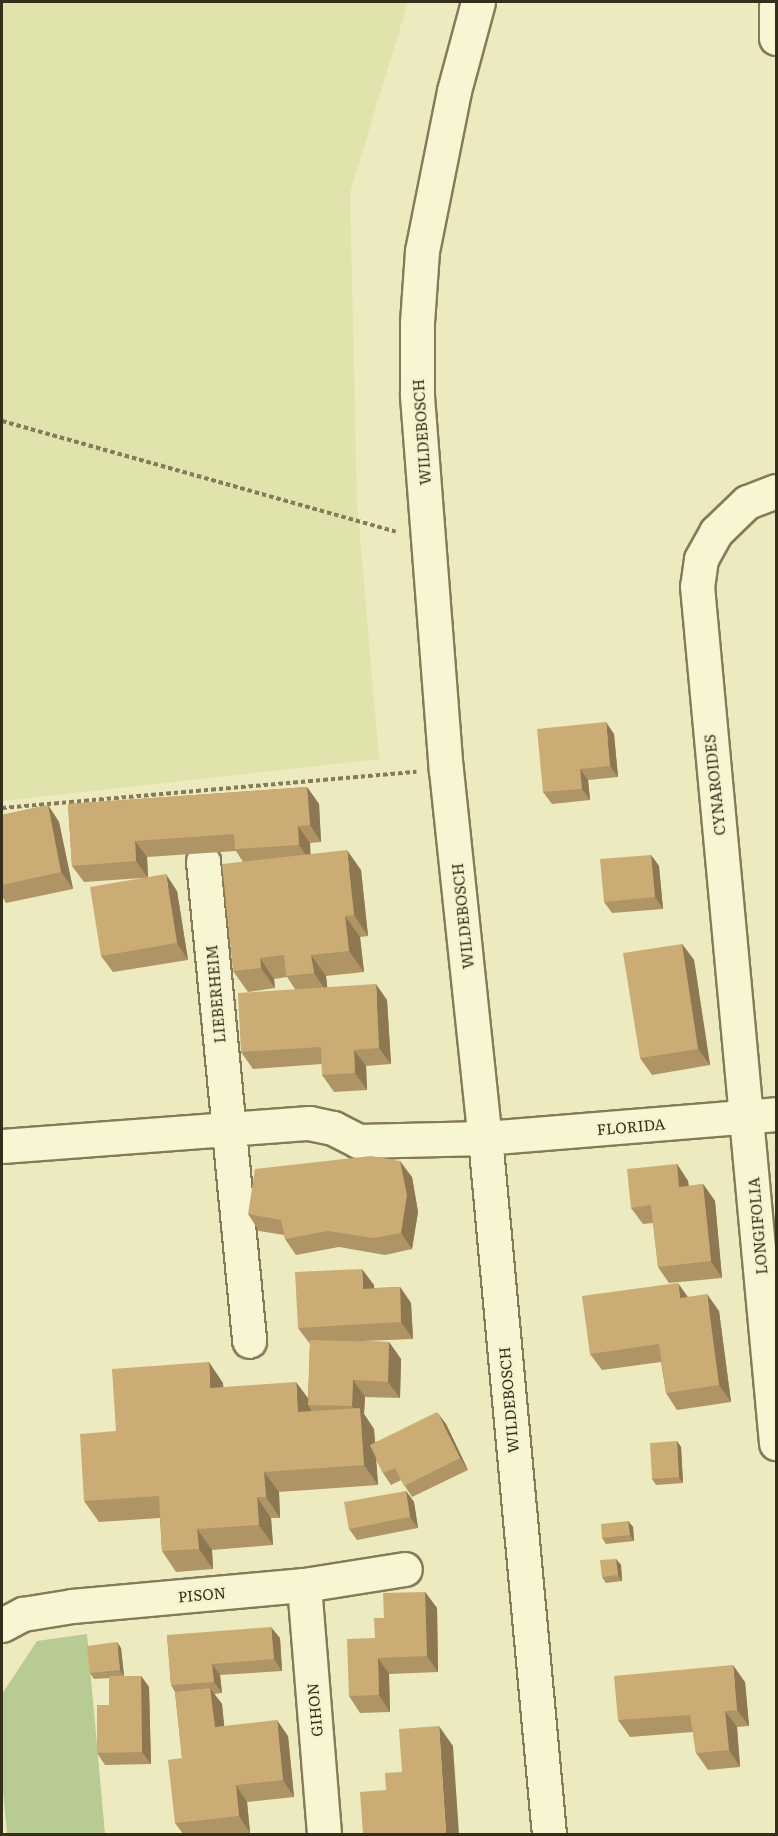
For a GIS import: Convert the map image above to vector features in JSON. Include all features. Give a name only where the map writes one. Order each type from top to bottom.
[{"type":"street","name":"WILDEBOSCH","points":[[478,2],[454,91],[422,251],[417,323],[417,396],[446,770],[485,1138],[549,1834]]},
{"type":"street","points":[[777,6],[777,38]]},
{"type":"street","name":"CYNAROIDES","points":[[762,1115],[697,586],[701,559],[716,532],[747,501],[777,491]]},
{"type":"street","name":"LIEBERHEIM","points":[[203,861],[249,1341]]},
{"type":"street","name":"FLORIDA","points":[[485,1138],[762,1115]]},
{"type":"street","name":"LONGIFOLIA","points":[[762,1115],[777,1443]]},
{"type":"street","points":[[2,1146],[228,1126],[321,1124],[358,1141],[485,1138]]},
{"type":"street","name":"PISON","points":[[2,1625],[23,1614],[72,1606],[304,1585],[405,1569]]},
{"type":"street","name":"GIHON","points":[[304,1585],[324,1834]]},
{"type":"path","points":[[2,421],[429,541]]},
{"type":"path","points":[[2,807],[446,770]]},
{"type":"green space","points":[[2,2],[408,2],[350,193],[357,501],[379,759],[2,801]]},
{"type":"green space","points":[[87,1634],[105,1834],[7,1834],[2,1780],[2,1694],[37,1641]]},
{"type":"building","points":[[606,722],[610,766],[580,769],[582,789],[543,792],[537,729]]},
{"type":"building","points":[[307,787],[310,825],[298,826],[299,845],[235,849],[234,834],[135,841],[136,861],[72,866],[68,804]]},
{"type":"building","points":[[48,805],[61,872],[2,885],[2,815]]},
{"type":"building","points":[[347,850],[354,915],[345,916],[349,951],[311,955],[314,973],[286,976],[284,955],[260,958],[261,968],[233,971],[222,864]]},
{"type":"building","points":[[651,855],[655,897],[604,902],[600,859]]},
{"type":"building","points":[[166,874],[177,943],[101,956],[90,887]]},
{"type":"building","points":[[682,944],[698,1049],[640,1058],[623,953]]},
{"type":"building","points":[[376,984],[379,1048],[354,1050],[355,1073],[322,1075],[321,1047],[241,1052],[238,993]]},
{"type":"building","points":[[371,1156],[400,1161],[407,1195],[401,1233],[373,1238],[328,1231],[285,1239],[281,1220],[248,1214],[255,1169]]},
{"type":"building","points":[[677,1164],[679,1187],[703,1184],[711,1261],[658,1267],[651,1205],[631,1208],[627,1169]]},
{"type":"building","points":[[362,1269],[363,1289],[400,1287],[401,1322],[298,1328],[295,1272]]},
{"type":"building","points":[[678,1283],[680,1298],[707,1294],[719,1385],[666,1393],[659,1344],[590,1354],[582,1296]]},
{"type":"building","points":[[310,1340],[389,1342],[388,1382],[353,1380],[352,1406],[308,1405]]},
{"type":"building","points":[[209,1362],[210,1388],[296,1382],[298,1412],[360,1408],[364,1465],[264,1472],[266,1497],[257,1497],[259,1525],[197,1529],[199,1549],[162,1551],[159,1496],[84,1501],[80,1434],[116,1431],[112,1369]]},
{"type":"building","points":[[437,1412],[460,1458],[404,1486],[395,1468],[383,1473],[370,1445]]},
{"type":"building","points":[[677,1441],[679,1477],[652,1479],[650,1443]]},
{"type":"building","points":[[406,1491],[410,1517],[349,1529],[344,1502]]},
{"type":"building","points":[[628,1521],[630,1535],[602,1538],[601,1524]]},
{"type":"building","points":[[616,1559],[618,1575],[602,1577],[600,1560]]},
{"type":"building","points":[[425,1592],[427,1656],[378,1658],[379,1695],[349,1696],[347,1639],[375,1638],[374,1618],[384,1618],[383,1593]]},
{"type":"building","points":[[271,1627],[274,1659],[212,1664],[214,1682],[171,1685],[167,1635]]},
{"type":"building","points":[[117,1642],[120,1670],[90,1673],[87,1646]]},
{"type":"building","points":[[733,1665],[737,1710],[725,1711],[729,1750],[696,1753],[690,1715],[618,1720],[614,1676]]},
{"type":"building","points":[[109,1676],[141,1676],[142,1752],[97,1753],[97,1705],[109,1705]]},
{"type":"building","points":[[210,1688],[215,1727],[277,1720],[283,1780],[236,1785],[239,1816],[175,1823],[168,1760],[182,1758],[175,1692]]},
{"type":"building","points":[[439,1726],[446,1834],[363,1834],[360,1792],[386,1790],[385,1773],[402,1772],[399,1729]]}]
